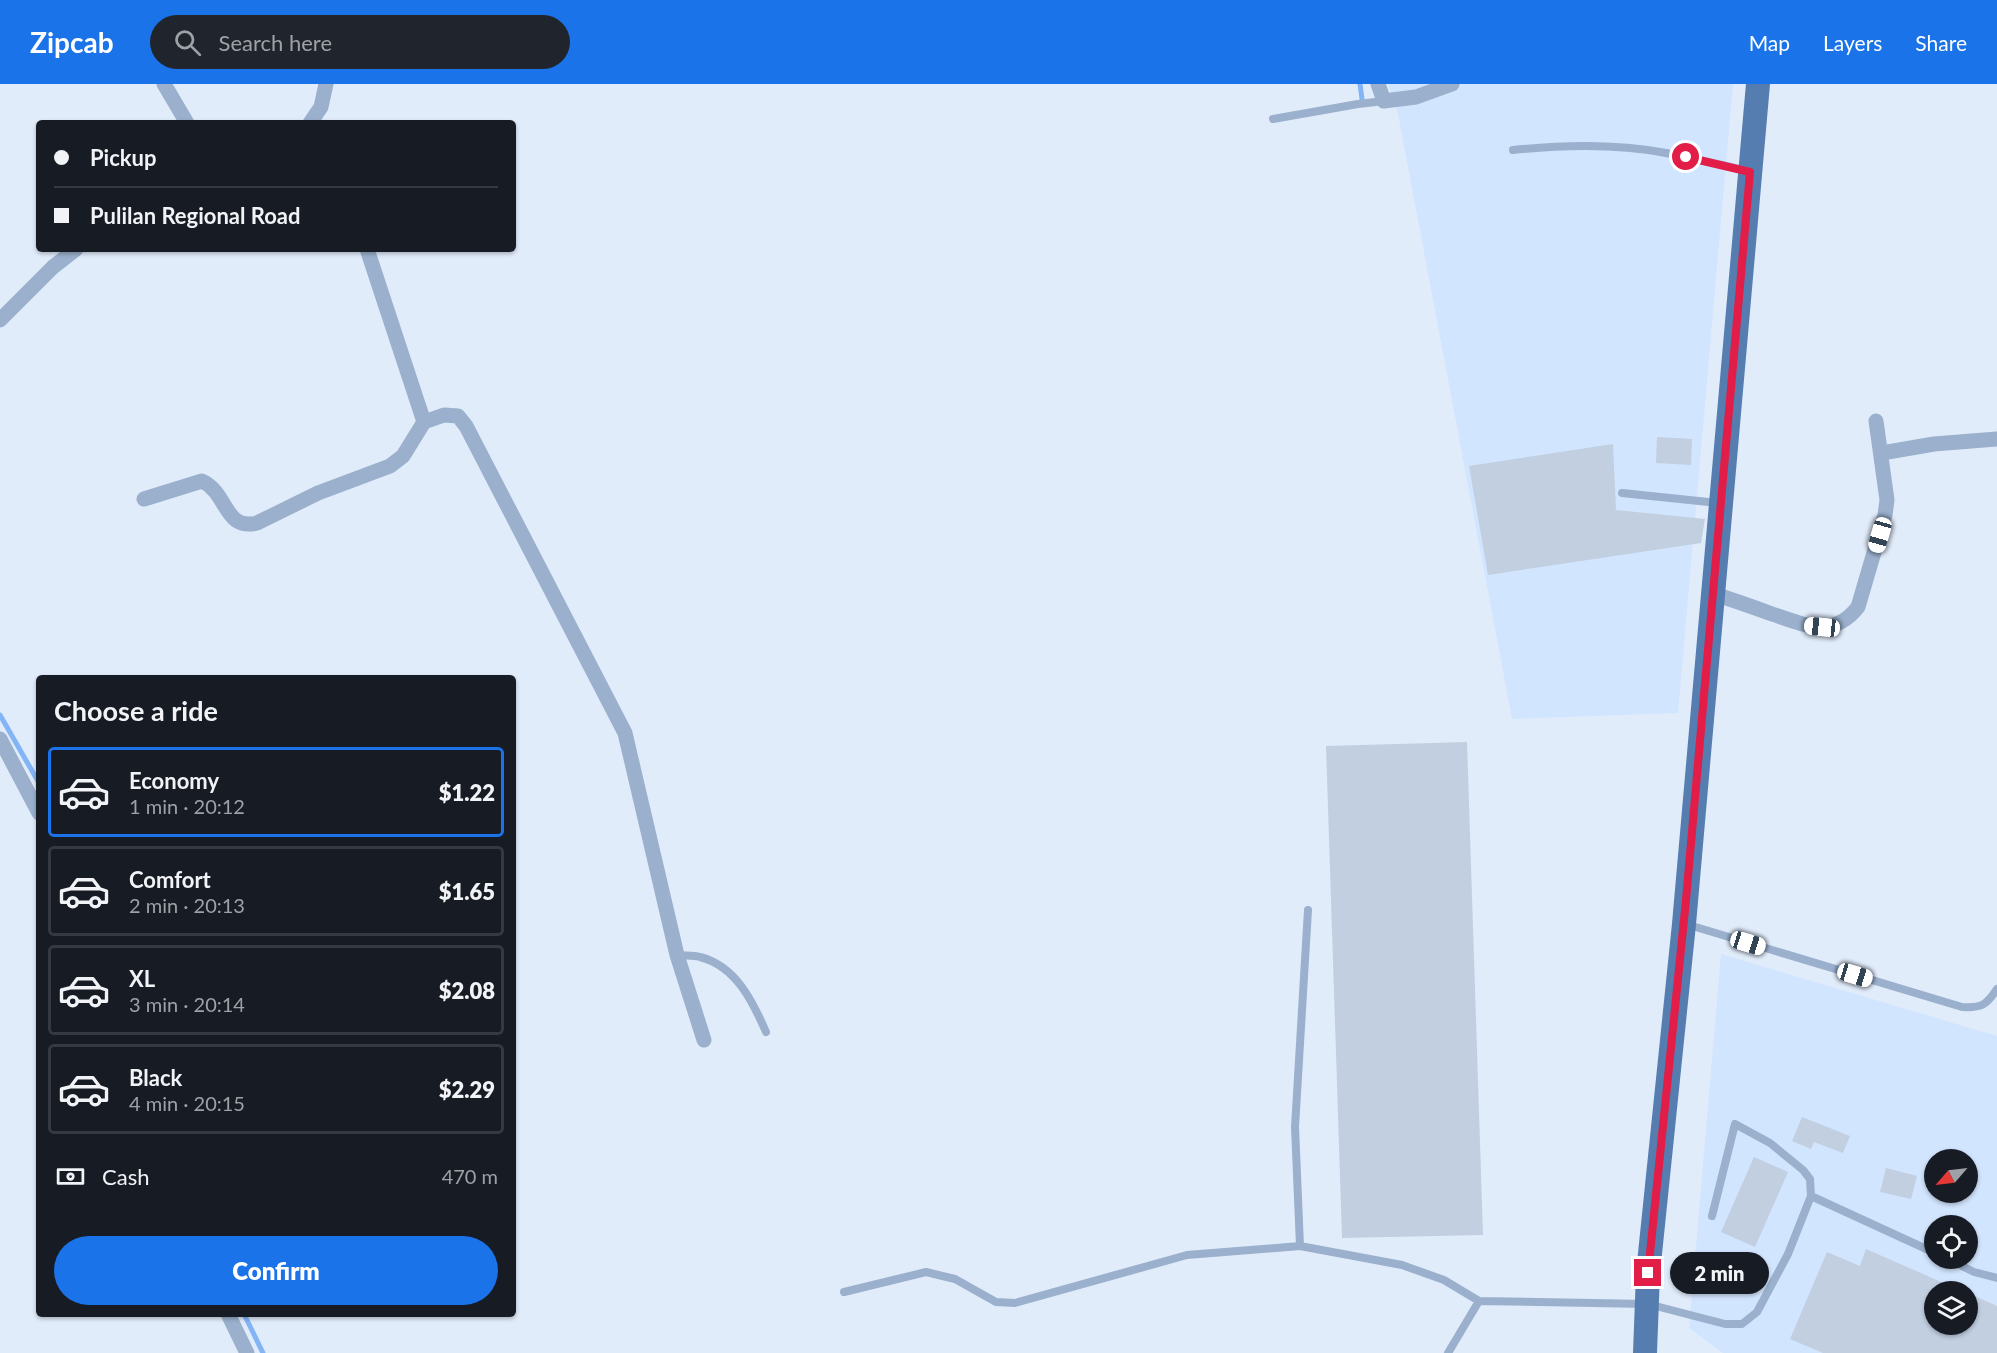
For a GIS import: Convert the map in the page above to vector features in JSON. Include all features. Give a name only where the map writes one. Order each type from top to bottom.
[{"type":"main road","points":[[1644,1353],[1648,1273],[1684,924],[1758,84]]},
{"type":"street","points":[[164,84],[185,120]]},
{"type":"street","points":[[312,120],[321,107],[326,84]]},
{"type":"street","points":[[1378,84],[1384,101],[1416,97],[1452,84]]},
{"type":"street","points":[[321,107],[325,120]]},
{"type":"street","points":[[0,320],[53,267],[72,252]]},
{"type":"street","points":[[368,252],[424,422]]},
{"type":"street","points":[[144,499],[202,481],[212,486],[234,520],[246,525],[257,523],[318,493],[390,466],[403,456],[424,422],[444,415],[458,416],[466,426],[625,733],[677,955],[704,1040]]},
{"type":"street","points":[[1713,594],[1803,625],[1822,627],[1849,619],[1858,607],[1885,515],[1887,500],[1876,421]]},
{"type":"street","points":[[1882,453],[1934,444],[1997,439]]},
{"type":"street","points":[[0,740],[36,807]]},
{"type":"street","points":[[229,1317],[247,1353]]},
{"type":"lane","points":[[1273,119],[1384,101]]},
{"type":"lane","points":[[1513,150],[1544,147],[1602,147],[1664,152],[1750,172]]},
{"type":"lane","points":[[1622,493],[1720,503]]},
{"type":"lane","points":[[1300,1246],[1295,1127],[1308,910]]},
{"type":"lane","points":[[1684,924],[1962,1007],[1978,1008],[1991,998],[1997,989]]},
{"type":"lane","points":[[677,955],[701,957],[720,966],[740,982],[766,1032]]},
{"type":"lane","points":[[844,1292],[926,1272],[955,1279],[996,1302],[1016,1303],[1187,1255],[1300,1246],[1402,1265],[1444,1280],[1479,1301],[1648,1304],[1725,1324],[1742,1324],[1757,1312],[1788,1254],[1811,1196],[1810,1179],[1803,1170],[1770,1143],[1735,1124],[1712,1216]]},
{"type":"lane","points":[[1811,1196],[1924,1248]]},
{"type":"lane","points":[[1968,1269],[1997,1278]]},
{"type":"lane","points":[[1448,1353],[1479,1301]]},
{"type":"shaded area","points":[[1388,84],[1733,84],[1678,713],[1512,719],[1398,114]]},
{"type":"shaded area","points":[[1721,954],[1997,1036],[1997,1353],[1723,1353],[1689,1328]]},
{"type":"building","points":[[1657,437],[1692,439],[1691,465],[1656,463]]},
{"type":"building","points":[[1613,444],[1616,510],[1705,519],[1701,543],[1488,575],[1469,466]]},
{"type":"building","points":[[1467,742],[1483,1235],[1342,1238],[1326,746]]},
{"type":"building","points":[[1802,1117],[1850,1136],[1843,1153],[1814,1142],[1811,1149],[1792,1141]]},
{"type":"building","points":[[1754,1157],[1788,1172],[1755,1247],[1721,1232]]},
{"type":"building","points":[[1886,1168],[1917,1176],[1911,1199],[1880,1192]]},
{"type":"building","points":[[1866,1249],[1939,1281],[1924,1281],[1924,1335],[1978,1335],[1978,1297],[1997,1306],[1997,1353],[1823,1353],[1790,1339],[1827,1252],[1860,1266]]},
{"type":"waterway","points":[[1360,84],[1362,99]]},
{"type":"waterway","points":[[0,715],[36,778]]},
{"type":"waterway","points":[[245,1317],[263,1353]]},
{"type":"route","points":[[1648,1273],[1686,900],[1750,172],[1686,157]]}]
